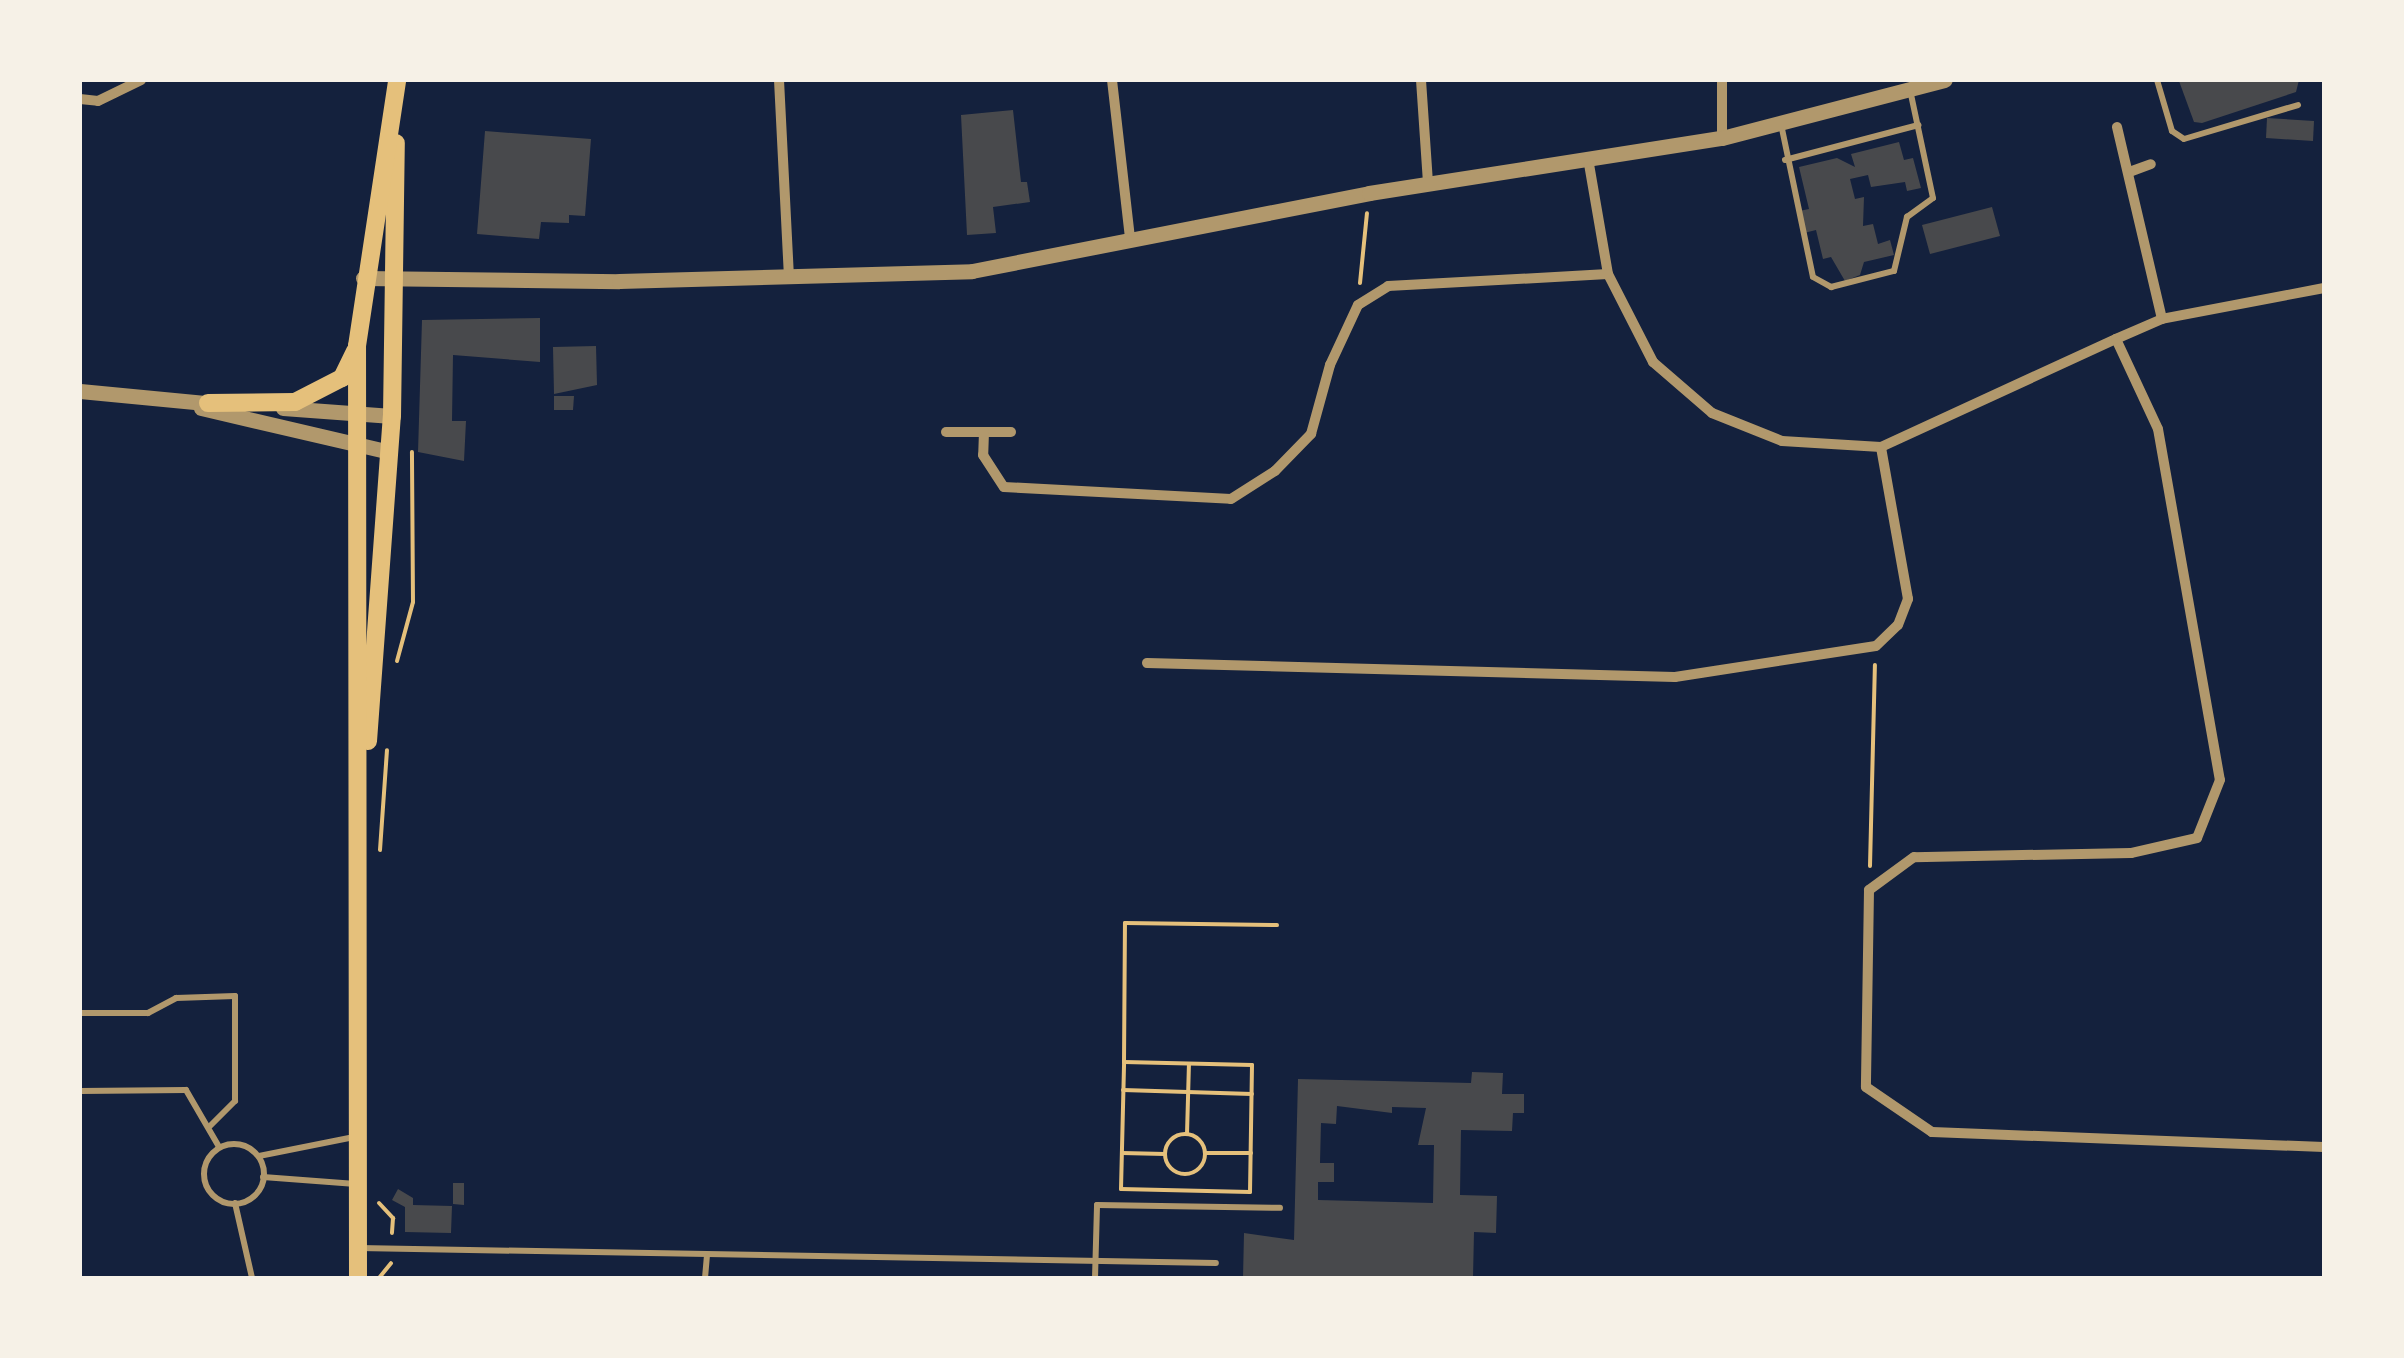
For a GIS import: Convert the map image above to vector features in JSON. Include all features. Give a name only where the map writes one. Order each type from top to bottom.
[{"type":"main road","points":[[358,1278],[354,446],[357,346],[363,278],[397,80]]},
{"type":"main road","points":[[357,868],[392,416],[398,277],[394,108]]},
{"type":"main road","points":[[208,404],[295,402],[342,378],[357,346]]},
{"type":"street","points":[[80,99],[98,101],[142,80]]},
{"type":"street","points":[[779,80],[789,277]]},
{"type":"street","points":[[1112,80],[1130,237]]},
{"type":"street","points":[[1421,80],[1428,184]]},
{"type":"street","points":[[1722,80],[1722,138]]},
{"type":"street","points":[[363,278],[789,277],[972,271],[1130,237],[1369,194],[1589,164],[1722,138],[1945,80]]},
{"type":"street","points":[[2117,127],[2132,171],[2162,319]]},
{"type":"street","points":[[1589,164],[1608,274],[1653,362],[1712,413],[1782,441],[1881,447],[2162,319],[2324,288]]},
{"type":"street","points":[[2132,171],[2152,164]]},
{"type":"street","points":[[984,432],[983,455],[1004,487],[1231,499],[1275,471],[1311,434],[1330,366],[1358,305],[1388,286],[1608,274]]},
{"type":"street","points":[[2116,339],[2158,428],[2220,780],[2197,838],[2130,854],[1914,856],[1870,890],[1866,1088],[1932,1132],[2324,1147]]},
{"type":"street","points":[[80,390],[208,404],[392,416]]},
{"type":"street","points":[[168,400],[390,452]]},
{"type":"street","points":[[946,432],[1011,432]]},
{"type":"street","points":[[1147,664],[1675,677],[1876,646],[1898,625],[1908,599],[1881,447]]},
{"type":"lane","points":[[2156,80],[2172,130],[2184,139],[2298,105]]},
{"type":"lane","points":[[1781,123],[1785,160],[1813,277],[1831,287],[1894,271],[1907,218],[1933,198],[1909,89]]},
{"type":"lane","points":[[1785,160],[1918,125]]},
{"type":"lane","points":[[80,1014],[148,1013],[176,998],[234,996],[235,1101],[210,1126]]},
{"type":"lane","points":[[80,1091],[186,1090],[220,1147]]},
{"type":"lane","points":[[258,1156],[357,1137]]},
{"type":"lane","points":[[246,1146],[258,1156],[264,1177],[254,1195],[235,1203],[214,1196],[206,1184],[207,1160],[220,1147],[246,1146]]},
{"type":"lane","points":[[264,1177],[357,1184]]},
{"type":"lane","points":[[235,1203],[252,1278]]},
{"type":"lane","points":[[1095,1278],[1097,1204],[1280,1208]]},
{"type":"lane","points":[[358,1248],[1096,1265],[1216,1263]]},
{"type":"lane","points":[[705,1278],[707,1257]]},
{"type":"path","points":[[1358,305],[1369,194]]},
{"type":"path","points":[[390,452],[416,452],[412,602],[392,675]]},
{"type":"path","points":[[1870,890],[1876,646]]},
{"type":"path","points":[[379,868],[388,733]]},
{"type":"path","points":[[1124,1062],[1252,1065],[1250,1192],[1121,1189],[1125,923],[1276,924]]},
{"type":"path","points":[[1187,1134],[1189,1064]]},
{"type":"path","points":[[1124,1090],[1252,1094]]},
{"type":"path","points":[[1187,1134],[1200,1140],[1205,1153],[1201,1166],[1186,1174],[1171,1168],[1165,1154],[1170,1140],[1187,1134]]},
{"type":"path","points":[[1122,1153],[1165,1154]]},
{"type":"path","points":[[1205,1153],[1250,1153]]},
{"type":"path","points":[[1185,1190],[1186,1174]]},
{"type":"path","points":[[374,1197],[392,1218],[390,1267],[379,1278]]},
{"type":"building","points":[[2299,80],[2296,92],[2202,123],[2194,122],[2179,81]]},
{"type":"building","points":[[1013,110],[1021,182],[1027,182],[1030,202],[993,207],[996,233],[967,235],[961,115]]},
{"type":"building","points":[[2267,118],[2314,121],[2313,141],[2266,138]]},
{"type":"building","points":[[485,131],[591,139],[585,216],[569,215],[569,223],[541,222],[539,239],[477,234]]},
{"type":"building","points":[[1899,142],[1904,160],[1913,158],[1921,188],[1907,191],[1905,182],[1871,187],[1868,175],[1850,179],[1855,199],[1864,197],[1863,226],[1873,224],[1878,244],[1890,240],[1894,255],[1864,262],[1860,275],[1845,281],[1831,257],[1823,259],[1816,230],[1804,233],[1799,211],[1809,209],[1799,167],[1837,158],[1855,167],[1851,154]]},
{"type":"building","points":[[1992,207],[2000,236],[1930,254],[1922,225]]},
{"type":"building","points":[[540,318],[540,362],[453,355],[452,421],[466,421],[464,461],[418,452],[422,320]]},
{"type":"building","points":[[596,346],[597,385],[554,394],[553,347]]},
{"type":"building","points":[[554,396],[574,396],[573,410],[554,410]]},
{"type":"building","points":[[1472,1072],[1503,1073],[1502,1094],[1524,1094],[1524,1113],[1513,1113],[1512,1131],[1461,1130],[1460,1195],[1497,1196],[1496,1233],[1474,1232],[1473,1278],[1243,1278],[1244,1233],[1294,1240],[1298,1079],[1471,1083]],"holes":[[[1337,1106],[1392,1113],[1392,1107],[1426,1108],[1418,1145],[1434,1145],[1433,1203],[1318,1200],[1318,1182],[1334,1182],[1334,1163],[1320,1163],[1321,1123],[1336,1124]]]},
{"type":"building","points":[[453,1183],[464,1183],[464,1205],[453,1204]]},
{"type":"building","points":[[398,1189],[413,1198],[413,1205],[452,1206],[451,1233],[405,1232],[405,1207],[392,1200]]}]
